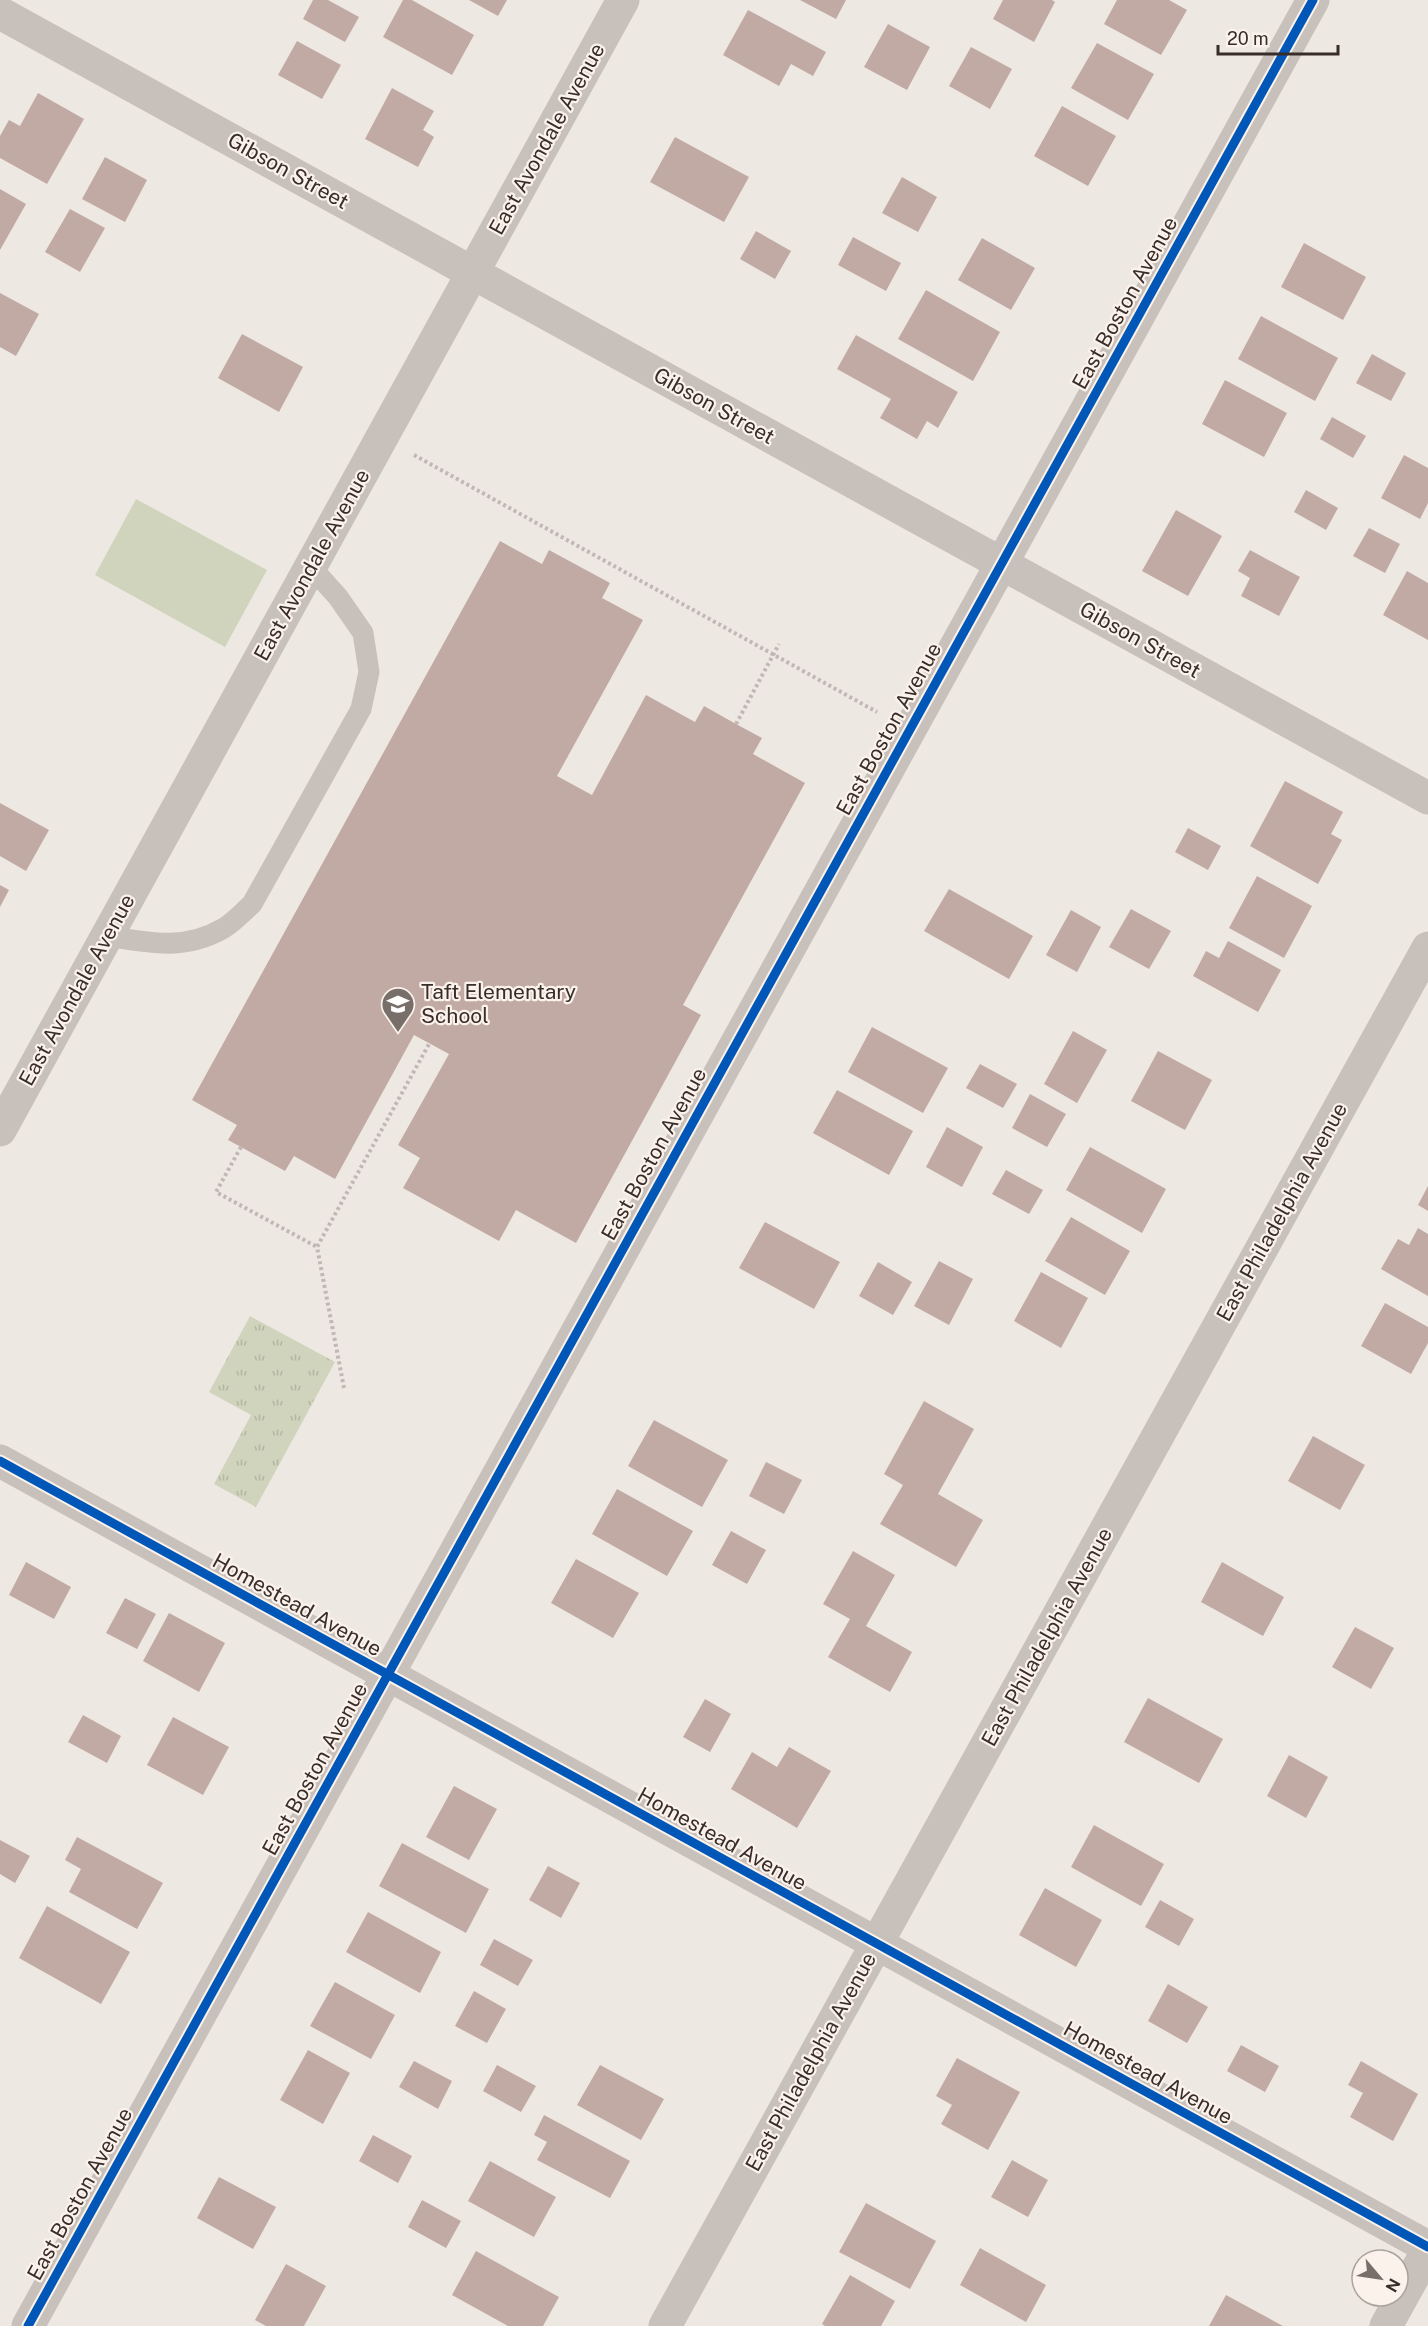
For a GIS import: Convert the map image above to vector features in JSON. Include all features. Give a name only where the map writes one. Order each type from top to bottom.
[{"type":"street","name":"East Avondale Avenue","points":[[0,1130],[623,0]]},
{"type":"street","name":"East Boston Avenue","points":[[28,2326],[1313,0]]},
{"type":"street","name":"Gibson Street","points":[[0,13],[1428,798]]},
{"type":"street","name":"East Philadelphia Avenue","points":[[665,2326],[1428,948]]},
{"type":"street","name":"Homestead Avenue","points":[[0,1461],[1428,2248]]},
{"type":"street","points":[[1386,2326],[1428,2248]]},
{"type":"lane","points":[[107,936],[158,945],[193,942],[225,928],[252,904],[361,709],[369,672],[363,633],[338,597],[310,567]]},
{"type":"path","points":[[382,438],[909,730]]},
{"type":"path","points":[[736,723],[779,644]]},
{"type":"path","points":[[344,1388],[317,1247],[429,1044]]},
{"type":"path","points":[[241,1147],[216,1192],[317,1247]]},
{"type":"green space","points":[[136,499],[267,570],[225,647],[95,575]]},
{"type":"green space","points":[[250,1316],[335,1362],[256,1507],[214,1484],[251,1415],[209,1392]]},
{"type":"building","points":[[313,0],[328,0],[359,17],[345,42],[303,19]]},
{"type":"building","points":[[403,0],[412,0],[474,35],[452,75],[383,37]]},
{"type":"building","points":[[469,0],[507,0],[498,16]]},
{"type":"building","points":[[800,0],[846,0],[836,19]]},
{"type":"building","points":[[1003,0],[1052,0],[1055,2],[1034,42],[993,19]]},
{"type":"building","points":[[1117,0],[1169,0],[1187,10],[1161,55],[1104,24]]},
{"type":"building","points":[[748,10],[826,52],[813,76],[791,64],[779,86],[723,55]]},
{"type":"building","points":[[888,24],[930,47],[907,90],[864,67]]},
{"type":"building","points":[[297,41],[341,65],[322,99],[278,75]]},
{"type":"building","points":[[1097,43],[1154,74],[1128,120],[1071,88]]},
{"type":"building","points":[[971,47],[1012,69],[990,109],[949,86]]},
{"type":"building","points":[[392,88],[434,111],[423,130],[434,137],[418,167],[365,139]]},
{"type":"building","points":[[38,93],[84,119],[47,184],[0,158],[0,136],[9,120],[20,126]]},
{"type":"building","points":[[1062,106],[1116,136],[1088,186],[1034,156]]},
{"type":"building","points":[[675,137],[749,177],[724,222],[650,182]]},
{"type":"building","points":[[105,157],[147,180],[125,222],[82,199]]},
{"type":"building","points":[[902,177],[937,197],[918,232],[882,213]]},
{"type":"building","points":[[0,189],[26,204],[0,250]]},
{"type":"building","points":[[70,209],[105,228],[80,272],[45,252]]},
{"type":"building","points":[[756,231],[791,251],[775,279],[740,259]]},
{"type":"building","points":[[853,237],[901,263],[886,291],[838,265]]},
{"type":"building","points":[[982,238],[1035,268],[1011,310],[958,280]]},
{"type":"building","points":[[1304,243],[1366,277],[1343,320],[1281,287]]},
{"type":"building","points":[[926,290],[1000,332],[973,381],[898,339]]},
{"type":"building","points":[[0,293],[39,314],[16,356],[0,347]]},
{"type":"building","points":[[1261,316],[1338,358],[1315,401],[1238,359]]},
{"type":"building","points":[[242,334],[303,367],[279,412],[218,378]]},
{"type":"building","points":[[856,335],[958,392],[938,428],[927,421],[917,439],[880,418],[891,399],[837,369]]},
{"type":"building","points":[[1372,354],[1406,373],[1391,401],[1356,383]]},
{"type":"building","points":[[1225,380],[1287,413],[1264,457],[1202,424]]},
{"type":"building","points":[[1332,417],[1366,436],[1353,458],[1320,439]]},
{"type":"building","points":[[1404,455],[1428,468],[1428,503],[1420,519],[1381,498]]},
{"type":"building","points":[[1306,490],[1338,508],[1326,530],[1294,512]]},
{"type":"building","points":[[1176,510],[1222,536],[1188,596],[1142,571]]},
{"type":"building","points":[[1369,528],[1400,544],[1385,573],[1353,556]]},
{"type":"building","points":[[500,541],[542,564],[549,550],[610,583],[602,598],[643,620],[557,776],[592,795],[646,695],[695,722],[704,706],[762,738],[753,754],[805,783],[683,1005],[701,1015],[576,1243],[516,1210],[499,1241],[403,1188],[420,1158],[398,1145],[449,1054],[414,1035],[335,1179],[294,1156],[285,1171],[228,1140],[237,1125],[192,1100]]},
{"type":"building","points":[[1250,550],[1300,577],[1279,616],[1241,596],[1250,578],[1238,571]]},
{"type":"building","points":[[1407,571],[1428,583],[1428,640],[1383,615]]},
{"type":"building","points":[[1285,781],[1343,812],[1331,834],[1342,840],[1318,884],[1250,846]]},
{"type":"building","points":[[0,803],[49,830],[26,871],[0,856]]},
{"type":"building","points":[[1188,828],[1221,846],[1208,870],[1175,852]]},
{"type":"building","points":[[1257,876],[1312,906],[1284,958],[1229,928]]},
{"type":"building","points":[[0,885],[9,890],[0,907]]},
{"type":"building","points":[[949,889],[1033,936],[1009,979],[924,931]]},
{"type":"building","points":[[1131,909],[1171,931],[1149,969],[1109,947]]},
{"type":"building","points":[[1071,910],[1101,927],[1077,972],[1046,955]]},
{"type":"building","points":[[1228,941],[1281,970],[1258,1012],[1193,976],[1206,951],[1219,958]]},
{"type":"building","points":[[872,1027],[948,1068],[923,1113],[848,1072]]},
{"type":"building","points":[[1073,1031],[1107,1050],[1077,1103],[1044,1084]]},
{"type":"building","points":[[1158,1051],[1212,1080],[1185,1130],[1131,1101]]},
{"type":"building","points":[[980,1064],[1017,1084],[1003,1108],[966,1088]]},
{"type":"building","points":[[837,1090],[913,1131],[889,1175],[813,1133]]},
{"type":"building","points":[[1030,1094],[1066,1114],[1047,1147],[1012,1128]]},
{"type":"building","points":[[947,1127],[983,1147],[962,1187],[926,1167]]},
{"type":"building","points":[[1090,1147],[1166,1189],[1142,1233],[1066,1190]]},
{"type":"building","points":[[1006,1170],[1043,1190],[1029,1214],[992,1194]]},
{"type":"building","points":[[1428,1186],[1428,1211],[1418,1205]]},
{"type":"building","points":[[1071,1217],[1130,1251],[1105,1295],[1045,1261]]},
{"type":"building","points":[[765,1222],[840,1262],[814,1309],[739,1268]]},
{"type":"building","points":[[1418,1228],[1428,1234],[1428,1296],[1381,1269],[1398,1239],[1409,1245]]},
{"type":"building","points":[[939,1261],[973,1279],[949,1325],[914,1306]]},
{"type":"building","points":[[878,1262],[912,1282],[893,1315],[859,1296]]},
{"type":"building","points":[[1041,1272],[1088,1298],[1061,1348],[1014,1321]]},
{"type":"building","points":[[1385,1303],[1428,1327],[1428,1343],[1411,1374],[1361,1346]]},
{"type":"building","points":[[924,1401],[974,1429],[938,1494],[983,1520],[956,1567],[880,1524],[903,1485],[884,1474]]},
{"type":"building","points":[[654,1420],[728,1460],[702,1507],[628,1466]]},
{"type":"building","points":[[1313,1436],[1365,1465],[1340,1510],[1288,1481]]},
{"type":"building","points":[[766,1462],[802,1480],[784,1514],[749,1496]]},
{"type":"building","points":[[617,1489],[693,1531],[667,1576],[592,1534]]},
{"type":"building","points":[[731,1531],[766,1550],[747,1584],[712,1565]]},
{"type":"building","points":[[853,1551],[895,1575],[866,1626],[912,1652],[890,1692],[828,1657],[850,1619],[823,1604]]},
{"type":"building","points":[[576,1559],[639,1593],[613,1638],[551,1603]]},
{"type":"building","points":[[26,1562],[71,1587],[54,1619],[9,1595]]},
{"type":"building","points":[[1222,1562],[1284,1597],[1263,1636],[1201,1602]]},
{"type":"building","points":[[125,1598],[156,1614],[137,1649],[106,1633]]},
{"type":"building","points":[[169,1613],[225,1643],[199,1692],[143,1661]]},
{"type":"building","points":[[1355,1627],[1394,1648],[1371,1689],[1332,1667]]},
{"type":"building","points":[[1148,1698],[1223,1739],[1199,1783],[1124,1742]]},
{"type":"building","points":[[705,1699],[731,1714],[710,1752],[683,1737]]},
{"type":"building","points":[[83,1715],[121,1736],[107,1763],[68,1742]]},
{"type":"building","points":[[173,1717],[229,1747],[203,1795],[147,1765]]},
{"type":"building","points":[[789,1747],[831,1771],[797,1828],[731,1789],[752,1752],[777,1767]]},
{"type":"building","points":[[1289,1755],[1328,1777],[1306,1818],[1267,1796]]},
{"type":"building","points":[[454,1786],[497,1809],[469,1860],[426,1837]]},
{"type":"building","points":[[1094,1825],[1164,1864],[1141,1906],[1071,1867]]},
{"type":"building","points":[[77,1837],[163,1883],[137,1929],[69,1892],[81,1869],[65,1860]]},
{"type":"building","points":[[0,1840],[30,1856],[15,1883],[0,1874]]},
{"type":"building","points":[[402,1843],[489,1889],[466,1933],[379,1886]]},
{"type":"building","points":[[548,1866],[580,1883],[561,1918],[529,1900]]},
{"type":"building","points":[[1045,1888],[1102,1920],[1076,1967],[1019,1935]]},
{"type":"building","points":[[1160,1900],[1194,1919],[1179,1946],[1145,1927]]},
{"type":"building","points":[[47,1906],[130,1952],[101,2004],[19,1958]]},
{"type":"building","points":[[368,1912],[441,1952],[420,1993],[346,1952]]},
{"type":"building","points":[[494,1939],[533,1960],[518,1986],[480,1965]]},
{"type":"building","points":[[335,1982],[395,2015],[371,2059],[310,2026]]},
{"type":"building","points":[[1168,1984],[1208,2007],[1187,2043],[1148,2021]]},
{"type":"building","points":[[474,1991],[506,2009],[487,2043],[455,2026]]},
{"type":"building","points":[[1241,2045],[1279,2066],[1265,2092],[1227,2071]]},
{"type":"building","points":[[308,2050],[350,2073],[323,2124],[280,2100]]},
{"type":"building","points":[[957,2058],[1020,2092],[988,2150],[941,2124],[952,2105],[936,2096]]},
{"type":"building","points":[[414,2061],[452,2081],[438,2109],[399,2087]]},
{"type":"building","points":[[1361,2061],[1418,2094],[1393,2141],[1350,2117],[1363,2093],[1348,2085]]},
{"type":"building","points":[[497,2065],[536,2086],[521,2112],[483,2091]]},
{"type":"building","points":[[600,2065],[664,2099],[641,2140],[577,2105]]},
{"type":"building","points":[[544,2115],[630,2161],[610,2198],[537,2160],[547,2142],[534,2135]]},
{"type":"building","points":[[373,2135],[412,2156],[398,2183],[359,2161]]},
{"type":"building","points":[[1012,2160],[1048,2180],[1028,2217],[991,2197]]},
{"type":"building","points":[[490,2161],[556,2197],[534,2237],[468,2201]]},
{"type":"building","points":[[219,2177],[276,2207],[253,2249],[197,2218]]},
{"type":"building","points":[[422,2200],[461,2221],[446,2248],[408,2227]]},
{"type":"building","points":[[866,2203],[936,2241],[910,2289],[839,2252]]},
{"type":"building","points":[[980,2248],[1046,2285],[1026,2322],[960,2285]]},
{"type":"building","points":[[476,2251],[559,2297],[543,2326],[508,2326],[452,2295]]},
{"type":"building","points":[[286,2264],[326,2286],[304,2326],[266,2326],[255,2320]]},
{"type":"building","points":[[850,2275],[895,2301],[881,2326],[825,2326],[822,2324]]},
{"type":"building","points":[[1226,2295],[1283,2326],[1209,2326]]},
{"type":"cycle path","points":[[28,2326],[1313,0]]},
{"type":"cycle path","points":[[0,1461],[1428,2247]]},
{"type":"place","name":"Taft Elementary School","points":[[398,1033]]}]
